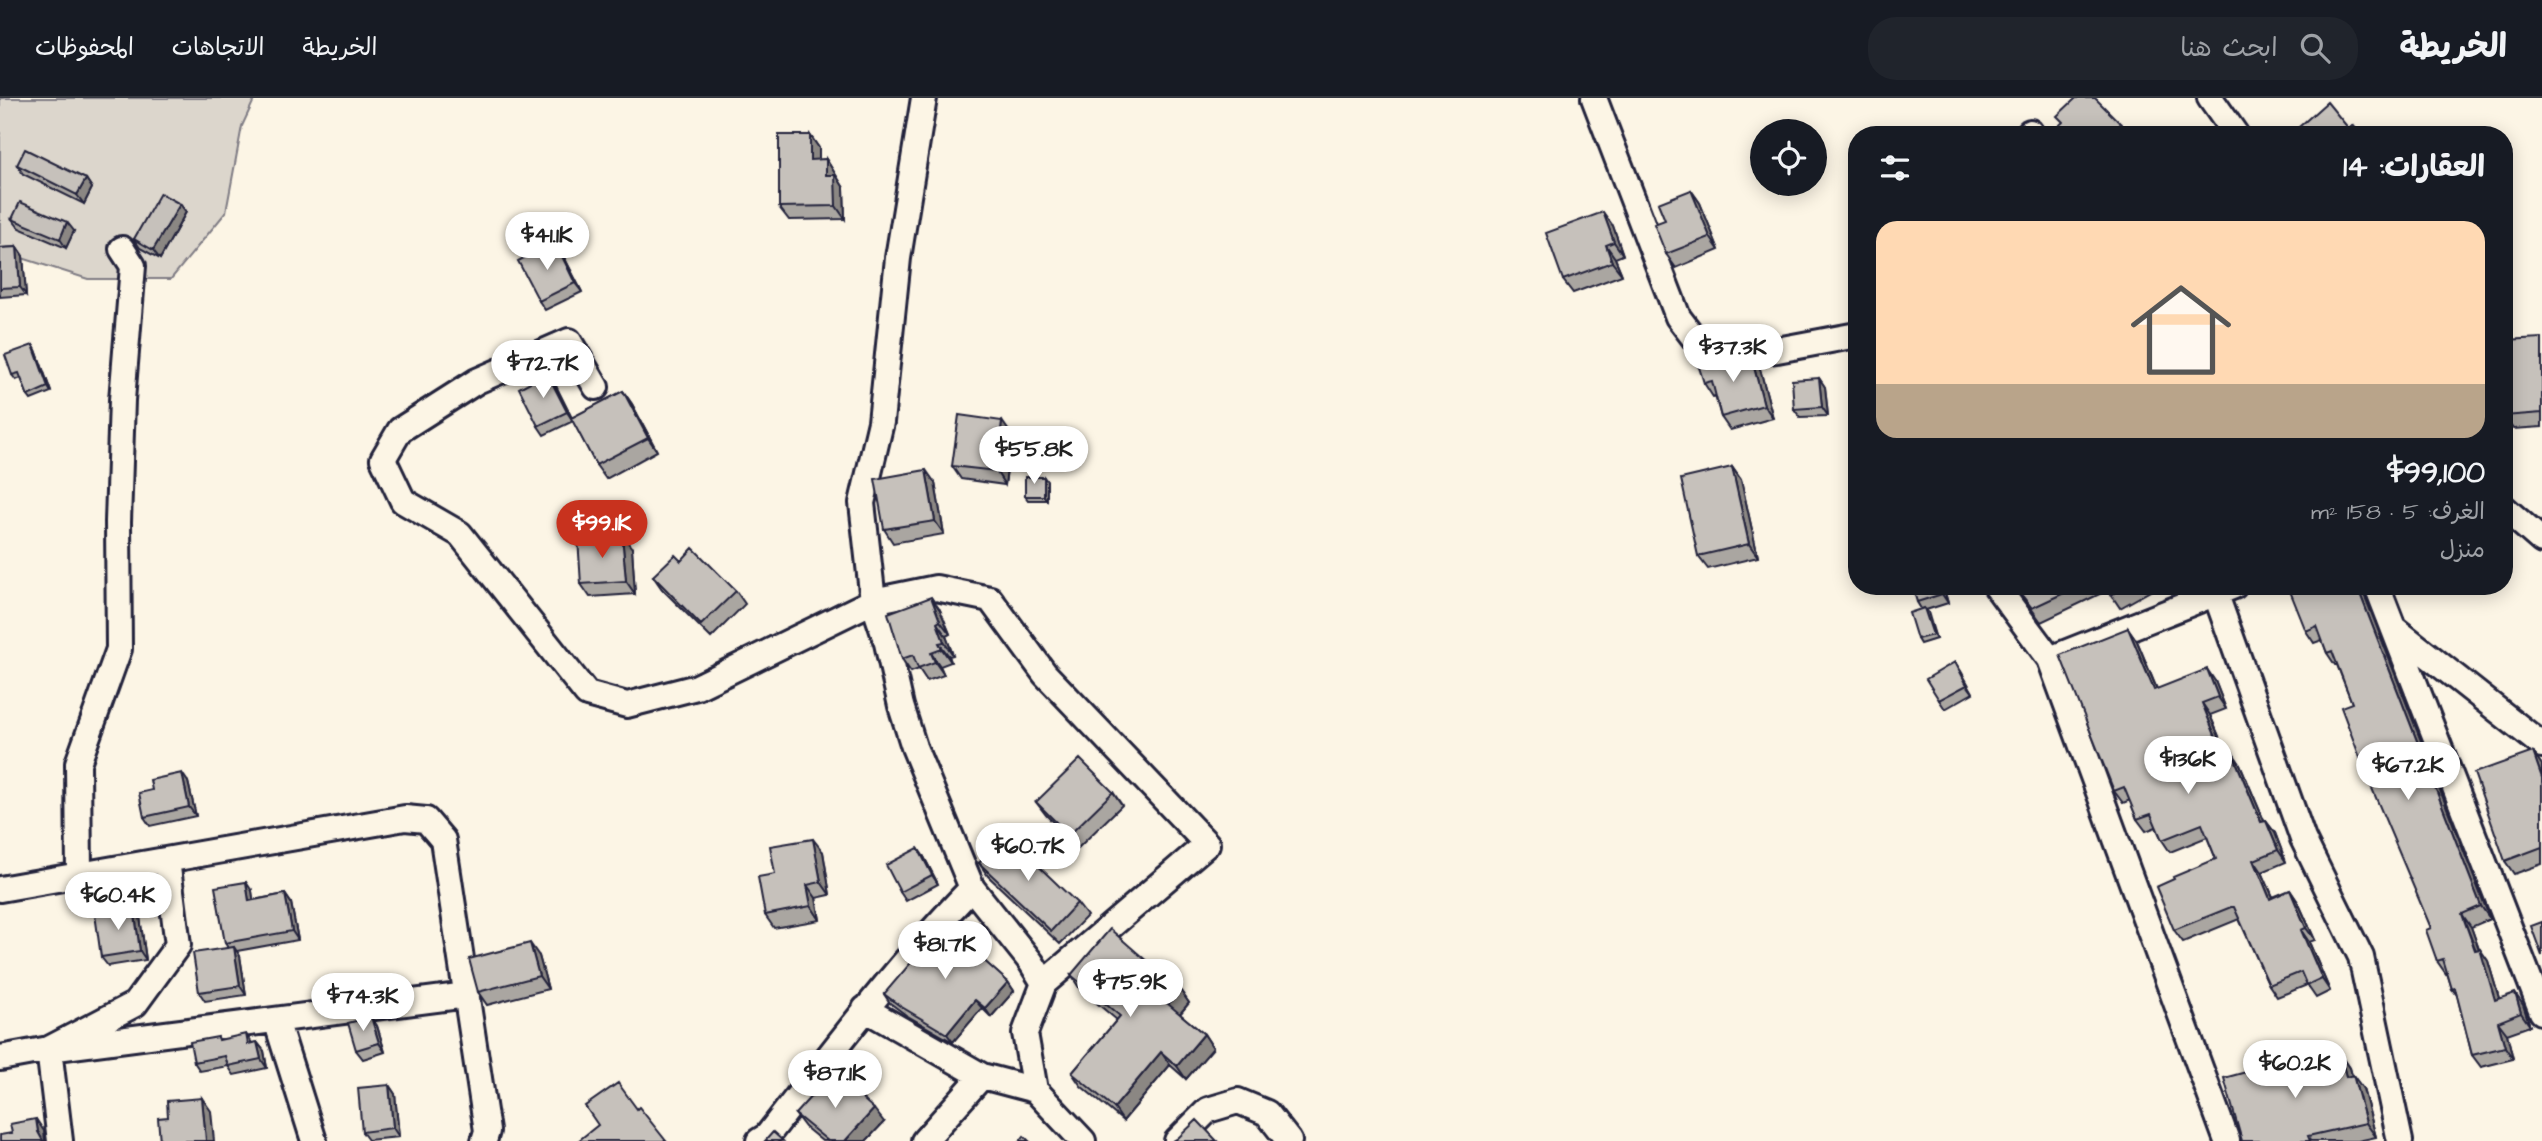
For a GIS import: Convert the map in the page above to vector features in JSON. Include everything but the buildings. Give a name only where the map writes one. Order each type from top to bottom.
[{"type":"street","points":[[924,98],[898,258],[881,422],[862,503],[873,601],[887,643],[901,706],[914,747],[972,888],[1031,962],[1044,983]]},
{"type":"street","points":[[1594,98],[1678,317],[1710,359],[1848,337]]},
{"type":"street","points":[[2210,98],[2230,126]]},
{"type":"street","points":[[79,875],[78,763],[119,649],[121,414],[133,267],[122,249]]},
{"type":"street","points":[[596,387],[569,341],[477,381],[400,430],[383,459],[403,501],[460,534],[587,694],[627,705],[697,687],[873,601],[936,588],[990,599],[1045,674],[1207,844],[1044,983],[1025,1033],[1035,1090]]},
{"type":"street","points":[[2513,516],[2542,541]]},
{"type":"street","points":[[2003,595],[2050,659],[2227,1141]]},
{"type":"street","points":[[2050,659],[2215,595]]},
{"type":"street","points":[[2226,595],[2303,839],[2361,957],[2400,1141]]},
{"type":"street","points":[[2381,595],[2542,1012]]},
{"type":"street","points":[[2395,629],[2542,745]]},
{"type":"street","points":[[0,889],[405,818],[426,820],[443,840],[487,1131],[484,1141]]},
{"type":"street","points":[[49,1049],[135,1004],[178,945],[167,860]]},
{"type":"street","points":[[759,1141],[767,1136],[865,1009],[972,888]]},
{"type":"street","points":[[0,1058],[49,1049],[467,995]]},
{"type":"street","points":[[865,1009],[982,1076],[1035,1090],[1083,1141]]},
{"type":"street","points":[[276,1020],[314,1141]]},
{"type":"street","points":[[49,1049],[60,1141]]},
{"type":"street","points":[[925,1141],[982,1076]]},
{"type":"street","points":[[1177,1141],[1208,1110],[1238,1101],[1268,1112],[1289,1141]]},
{"type":"shaded area","points":[[0,98],[255,98],[242,126],[226,212],[171,279],[88,279],[0,251]]}]
